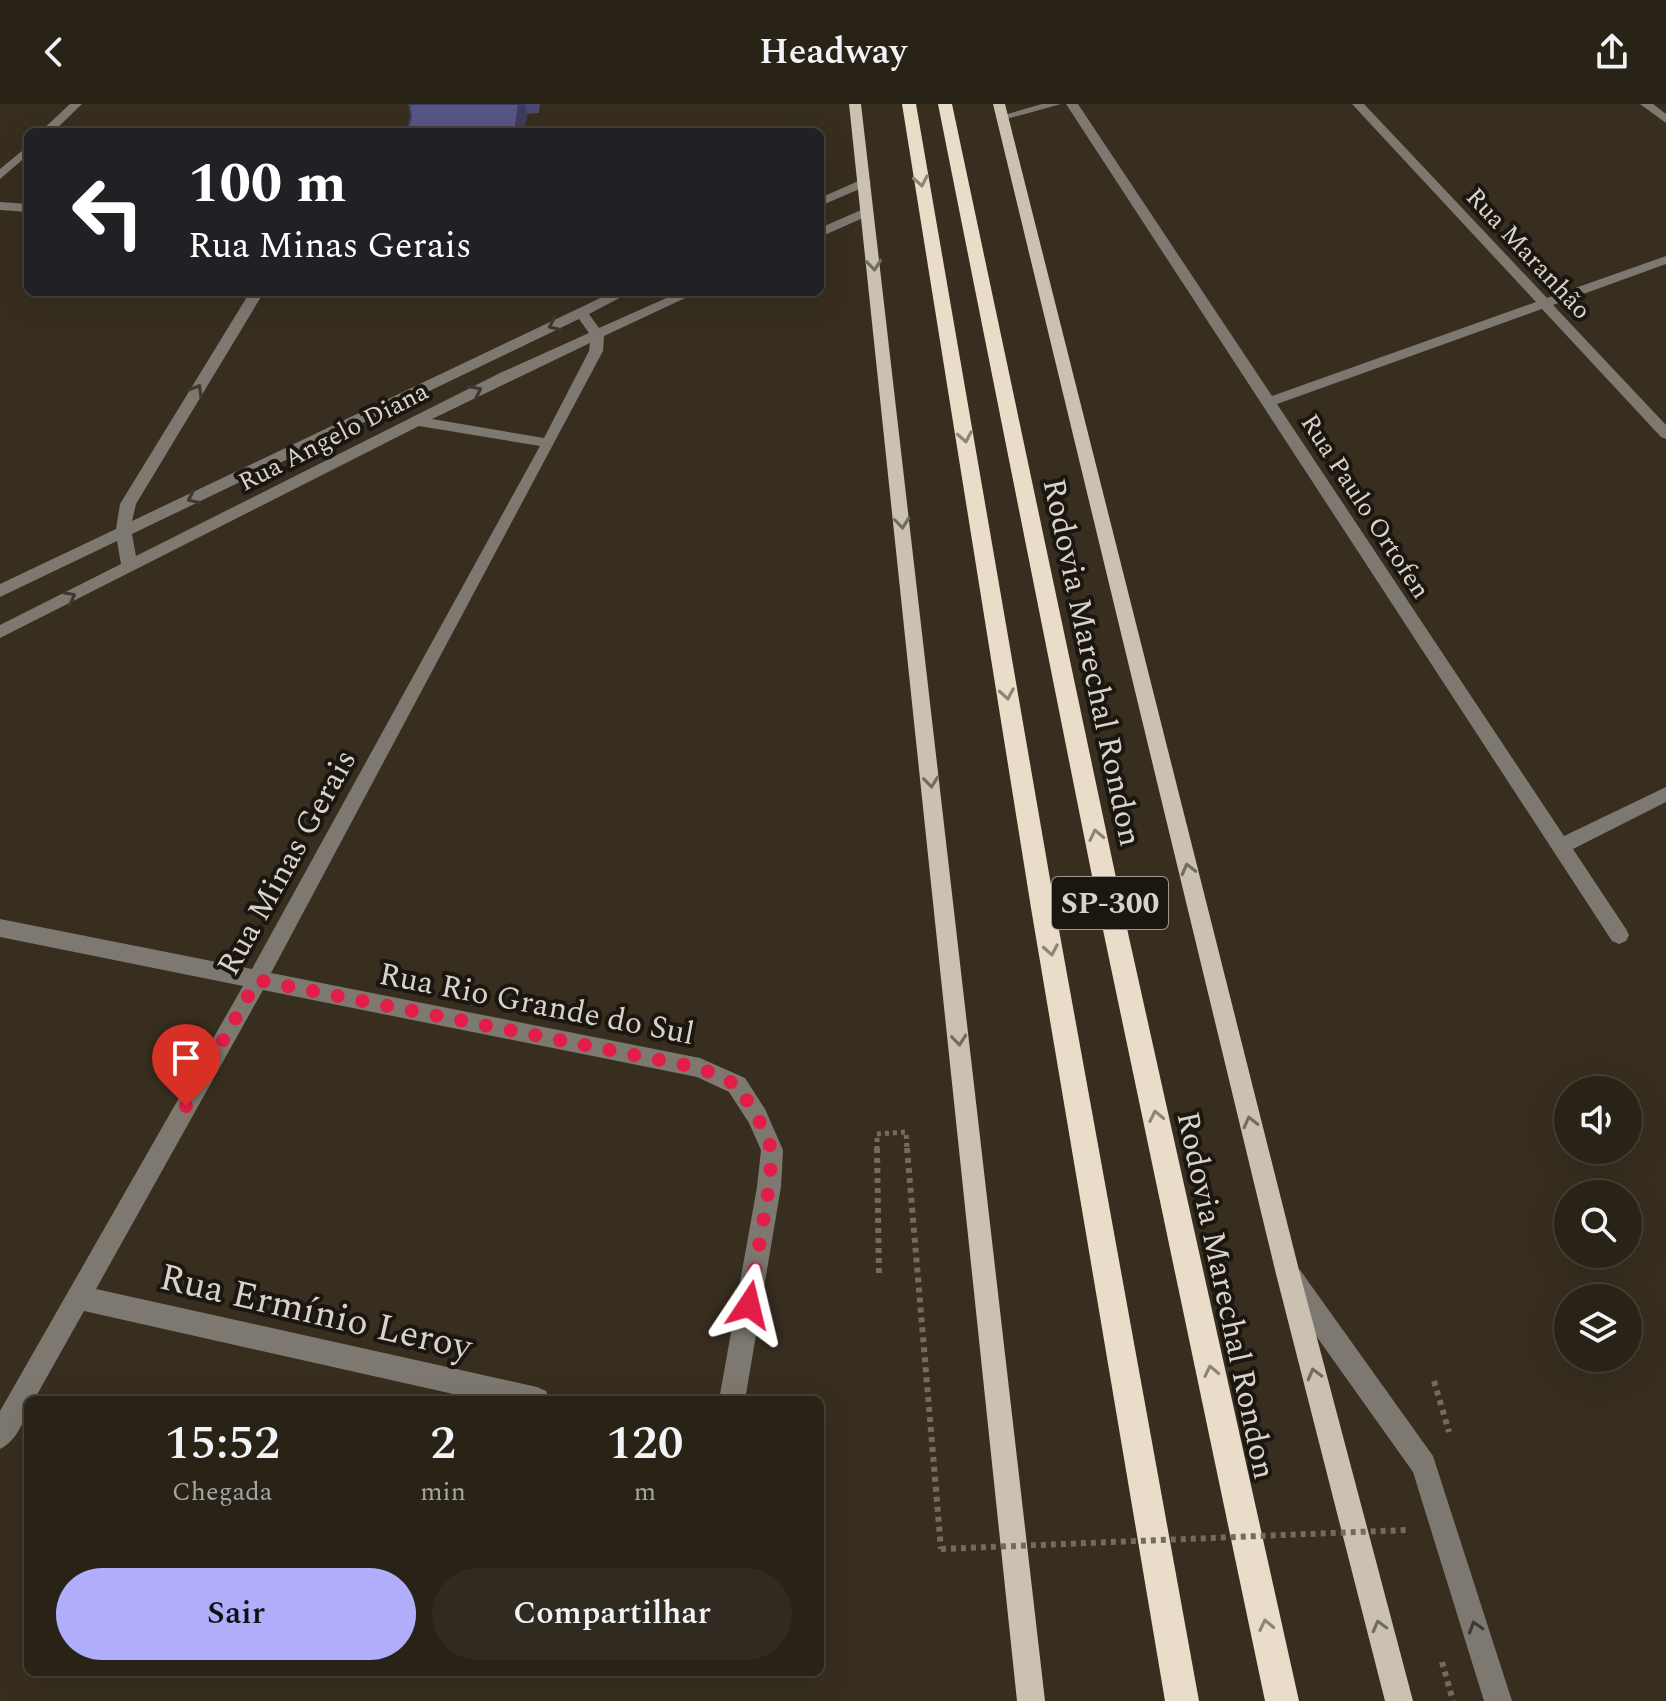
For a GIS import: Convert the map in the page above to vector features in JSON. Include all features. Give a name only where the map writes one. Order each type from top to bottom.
[{"type":"highway","name":"SP-300","points":[[909,104],[1046,924],[1182,1701]]},
{"type":"highway","name":"Rodovia Marechal Rondon","points":[[945,104],[1110,906],[1282,1701]]},
{"type":"main road","points":[[855,104],[1031,1701]]},
{"type":"main road","points":[[1001,111],[1288,1274],[1399,1701]]},
{"type":"street","points":[[50,128],[76,104]]},
{"type":"street","points":[[1001,111],[1055,104]]},
{"type":"street","name":"Rua Paulo Ortofen","points":[[1072,104],[1619,935]]},
{"type":"street","name":"Rua Maranhão","points":[[1358,104],[1666,434]]},
{"type":"street","points":[[1646,104],[1666,120]]},
{"type":"street","points":[[0,175],[24,153]]},
{"type":"street","points":[[824,200],[865,182]]},
{"type":"street","points":[[0,206],[24,208]]},
{"type":"street","points":[[824,231],[868,211]]},
{"type":"street","points":[[1269,402],[1666,260]]},
{"type":"street","points":[[130,566],[122,520],[130,500],[255,296]]},
{"type":"street","name":"Rua Angelo Diana","points":[[0,591],[615,296]]},
{"type":"street","name":"Rua Angelo Diana","points":[[0,632],[505,376],[682,296]]},
{"type":"street","points":[[581,312],[597,335]]},
{"type":"street","name":"Rua Minas Gerais","points":[[0,1436],[257,980],[549,443],[596,351],[597,335]]},
{"type":"street","points":[[417,421],[549,443]]},
{"type":"street","points":[[1561,846],[1666,794]]},
{"type":"street","name":"Rua Rio Grande do Sul","points":[[0,928],[700,1068],[737,1085],[757,1116],[772,1150],[769,1187],[733,1396]]},
{"type":"street","points":[[1288,1274],[1424,1465],[1498,1701]]},
{"type":"street","name":"Rua Ermínio Leroy","points":[[78,1297],[519,1396]]},
{"type":"path","points":[[879,1277],[877,1134],[906,1132],[941,1549],[1406,1530]]},
{"type":"building","points":[[409,104],[519,104],[516,128],[408,128],[411,117]]},
{"type":"route","points":[[186,1106],[257,980],[700,1068],[737,1085],[757,1116],[772,1150],[769,1187],[749,1305]]}]
